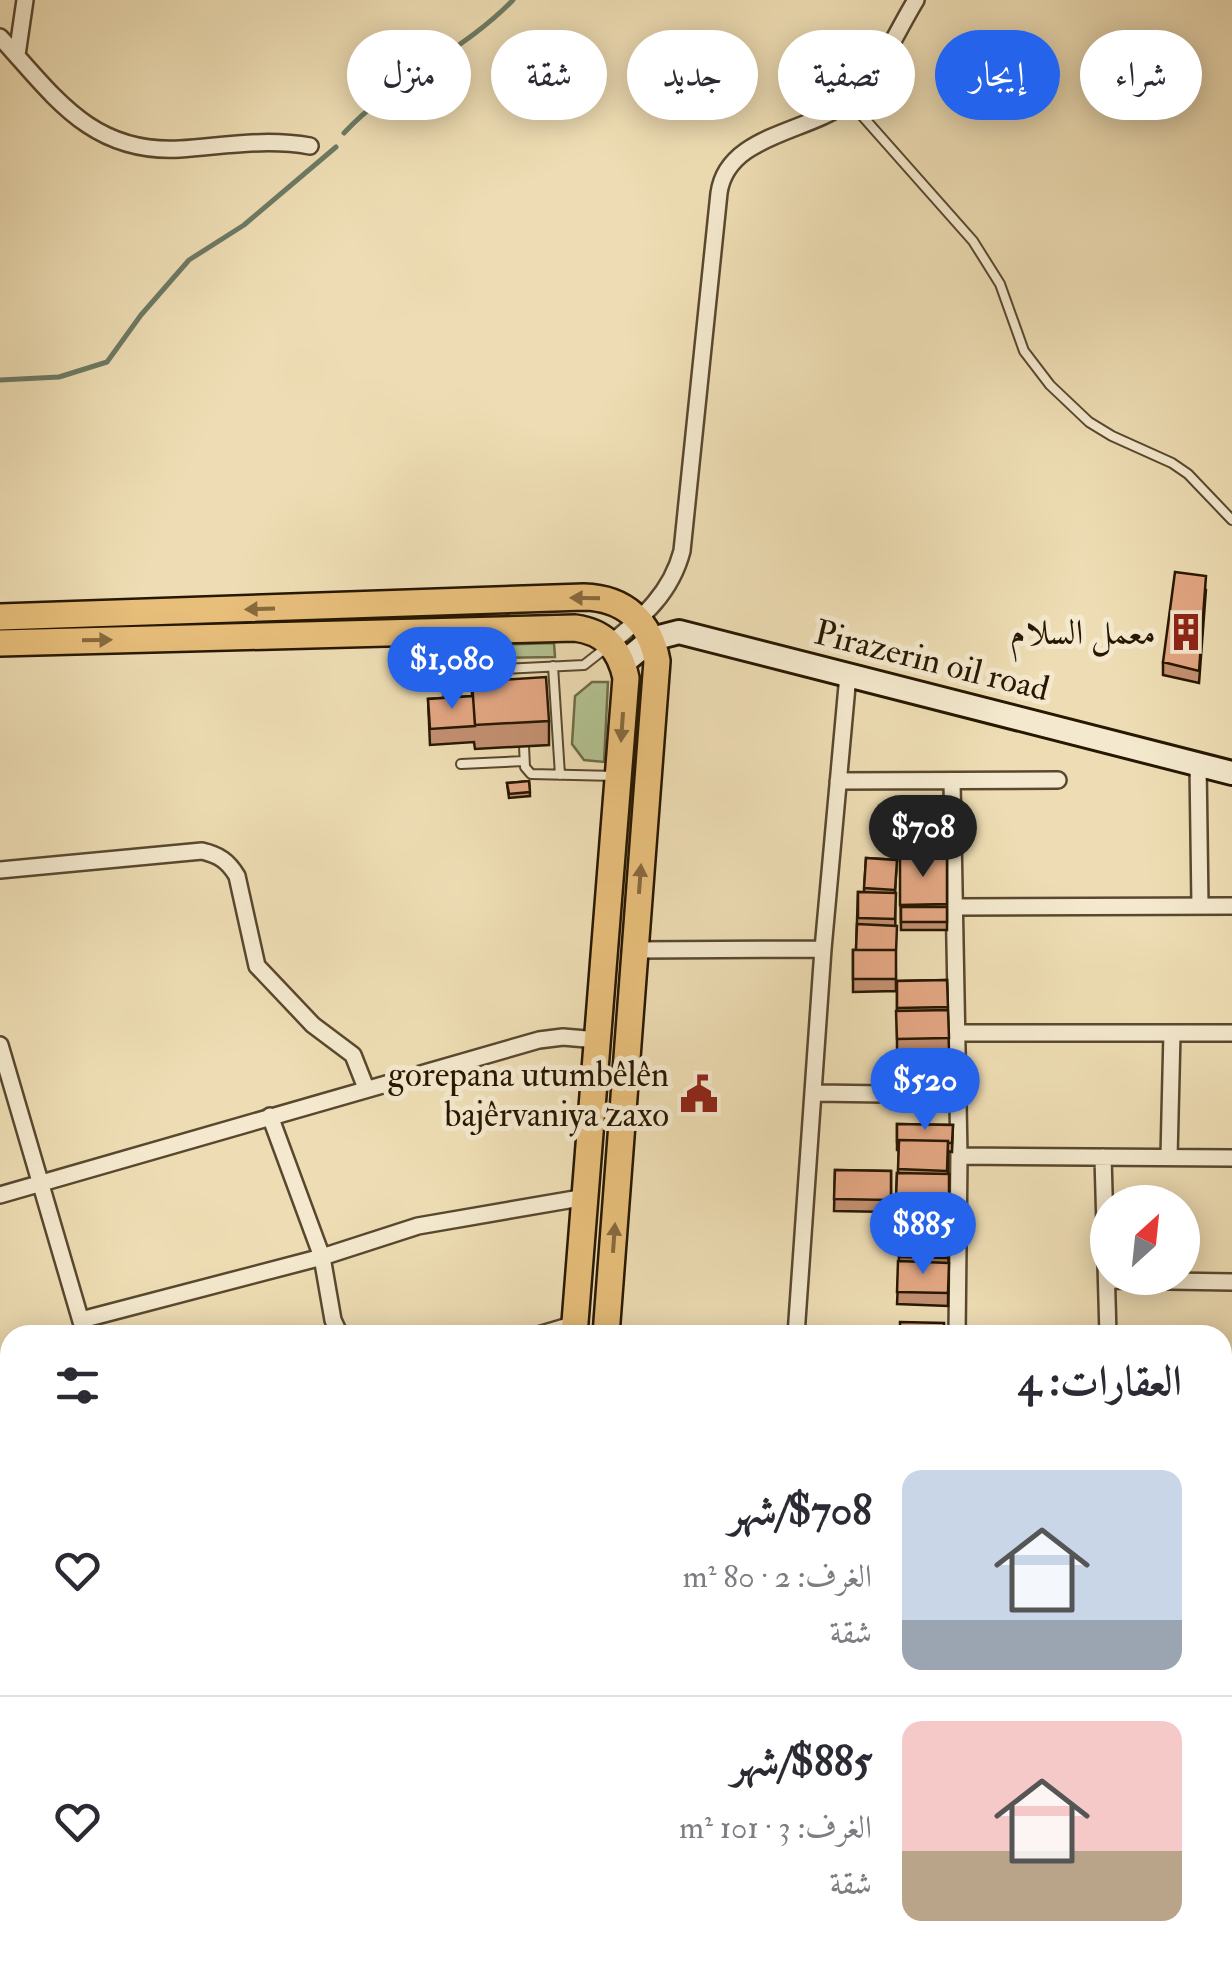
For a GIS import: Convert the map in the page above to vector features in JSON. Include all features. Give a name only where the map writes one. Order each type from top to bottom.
[{"type":"main road","points":[[0,618],[584,598],[614,602],[646,629],[657,661],[607,1325]]},
{"type":"main road","points":[[0,643],[575,628],[588,630],[617,653],[626,678],[574,1325]]},
{"type":"main road","points":[[617,653],[646,629]]},
{"type":"main road","name":"Pirazerin oil road","points":[[646,629],[679,632],[1232,773]]},
{"type":"street","points":[[17,55],[25,0]]},
{"type":"street","points":[[898,30],[916,0]]},
{"type":"street","points":[[0,37],[80,120],[119,143],[143,149],[278,140],[310,146]]},
{"type":"street","points":[[646,629],[682,551],[718,193],[724,170],[741,153],[810,120]]},
{"type":"street","points":[[797,1325],[823,948],[848,675]]},
{"type":"street","points":[[1198,763],[1200,906]]},
{"type":"street","points":[[838,782],[1058,780]]},
{"type":"street","points":[[952,782],[958,1032],[957,1325]]},
{"type":"street","points":[[0,870],[202,851],[217,854],[237,876],[257,966],[313,1025],[353,1054],[366,1088]]},
{"type":"street","points":[[956,907],[1232,906]]},
{"type":"street","points":[[635,950],[823,948]]},
{"type":"street","points":[[958,1032],[1232,1033]]},
{"type":"street","points":[[1168,1157],[1172,1033]]},
{"type":"street","points":[[0,1196],[539,1040],[598,1040]]},
{"type":"street","points":[[0,1046],[82,1325]]},
{"type":"street","points":[[814,1093],[957,1096]]},
{"type":"street","points":[[270,1116],[322,1257],[335,1325]]},
{"type":"street","points":[[959,1156],[1232,1158]]},
{"type":"street","points":[[1103,1157],[1104,1185]]},
{"type":"street","points":[[90,1325],[418,1226],[586,1196]]},
{"type":"street","points":[[1200,1281],[1232,1282]]},
{"type":"street","points":[[1107,1295],[1108,1325]]},
{"type":"lane","points":[[866,120],[974,241],[1000,284],[1024,351],[1050,386],[1089,422],[1188,474],[1232,520]]},
{"type":"lane","points":[[474,631],[476,667]]},
{"type":"lane","points":[[448,698],[452,671],[588,663],[617,653]]},
{"type":"lane","points":[[553,666],[560,775]]},
{"type":"lane","points":[[519,668],[520,686]]},
{"type":"lane","points":[[524,746],[526,770],[531,774],[619,776]]},
{"type":"lane","points":[[461,764],[524,761]]},
{"type":"green space","points":[[554,643],[555,657],[497,658],[493,645]]},
{"type":"green space","points":[[592,682],[608,682],[604,762],[584,760],[572,744],[575,696]]},
{"type":"building","name":"معمل السلام","points":[[1175,572],[1206,576],[1199,671],[1163,662]]},
{"type":"building","points":[[546,677],[549,721],[475,725],[472,682]]},
{"type":"building","points":[[473,696],[475,726],[430,729],[428,699]]},
{"type":"building","points":[[529,781],[530,792],[509,794],[507,783]]},
{"type":"building","points":[[900,856],[947,856],[947,904],[900,905]]},
{"type":"building","points":[[866,858],[897,860],[895,890],[864,888]]},
{"type":"building","points":[[858,892],[896,893],[895,919],[858,918]]},
{"type":"building","points":[[901,907],[947,907],[947,922],[901,922]]},
{"type":"building","points":[[857,924],[897,926],[896,952],[856,950]]},
{"type":"building","points":[[853,950],[896,950],[896,979],[853,979]]},
{"type":"building","points":[[947,980],[948,1007],[897,1008],[897,981]]},
{"type":"building","points":[[948,1010],[949,1038],[897,1039],[896,1011]]},
{"type":"building","points":[[897,1124],[953,1125],[952,1143],[897,1142]]},
{"type":"building","points":[[899,1140],[948,1141],[947,1171],[898,1169]]},
{"type":"building","points":[[835,1170],[891,1171],[891,1200],[834,1199]]},
{"type":"building","points":[[897,1173],[949,1174],[949,1198],[896,1197]]},
{"type":"building","points":[[898,1204],[949,1204],[949,1217],[898,1217]]},
{"type":"building","points":[[898,1217],[949,1217],[948,1258],[899,1257]]},
{"type":"building","points":[[898,1261],[949,1263],[948,1293],[897,1292]]},
{"type":"building","points":[[900,1322],[944,1323],[944,1325]]},
{"type":"waterway","points":[[344,133],[384,97],[472,35],[513,0]]},
{"type":"waterway","points":[[0,380],[59,377],[107,362],[189,260],[244,225],[336,147]]},
{"type":"place","name":"معمل السلام","points":[[1186,632]]},
{"type":"place","name":"gorepana utumbêlên bajêrvaniya zaxo","points":[[699,1094]]}]
